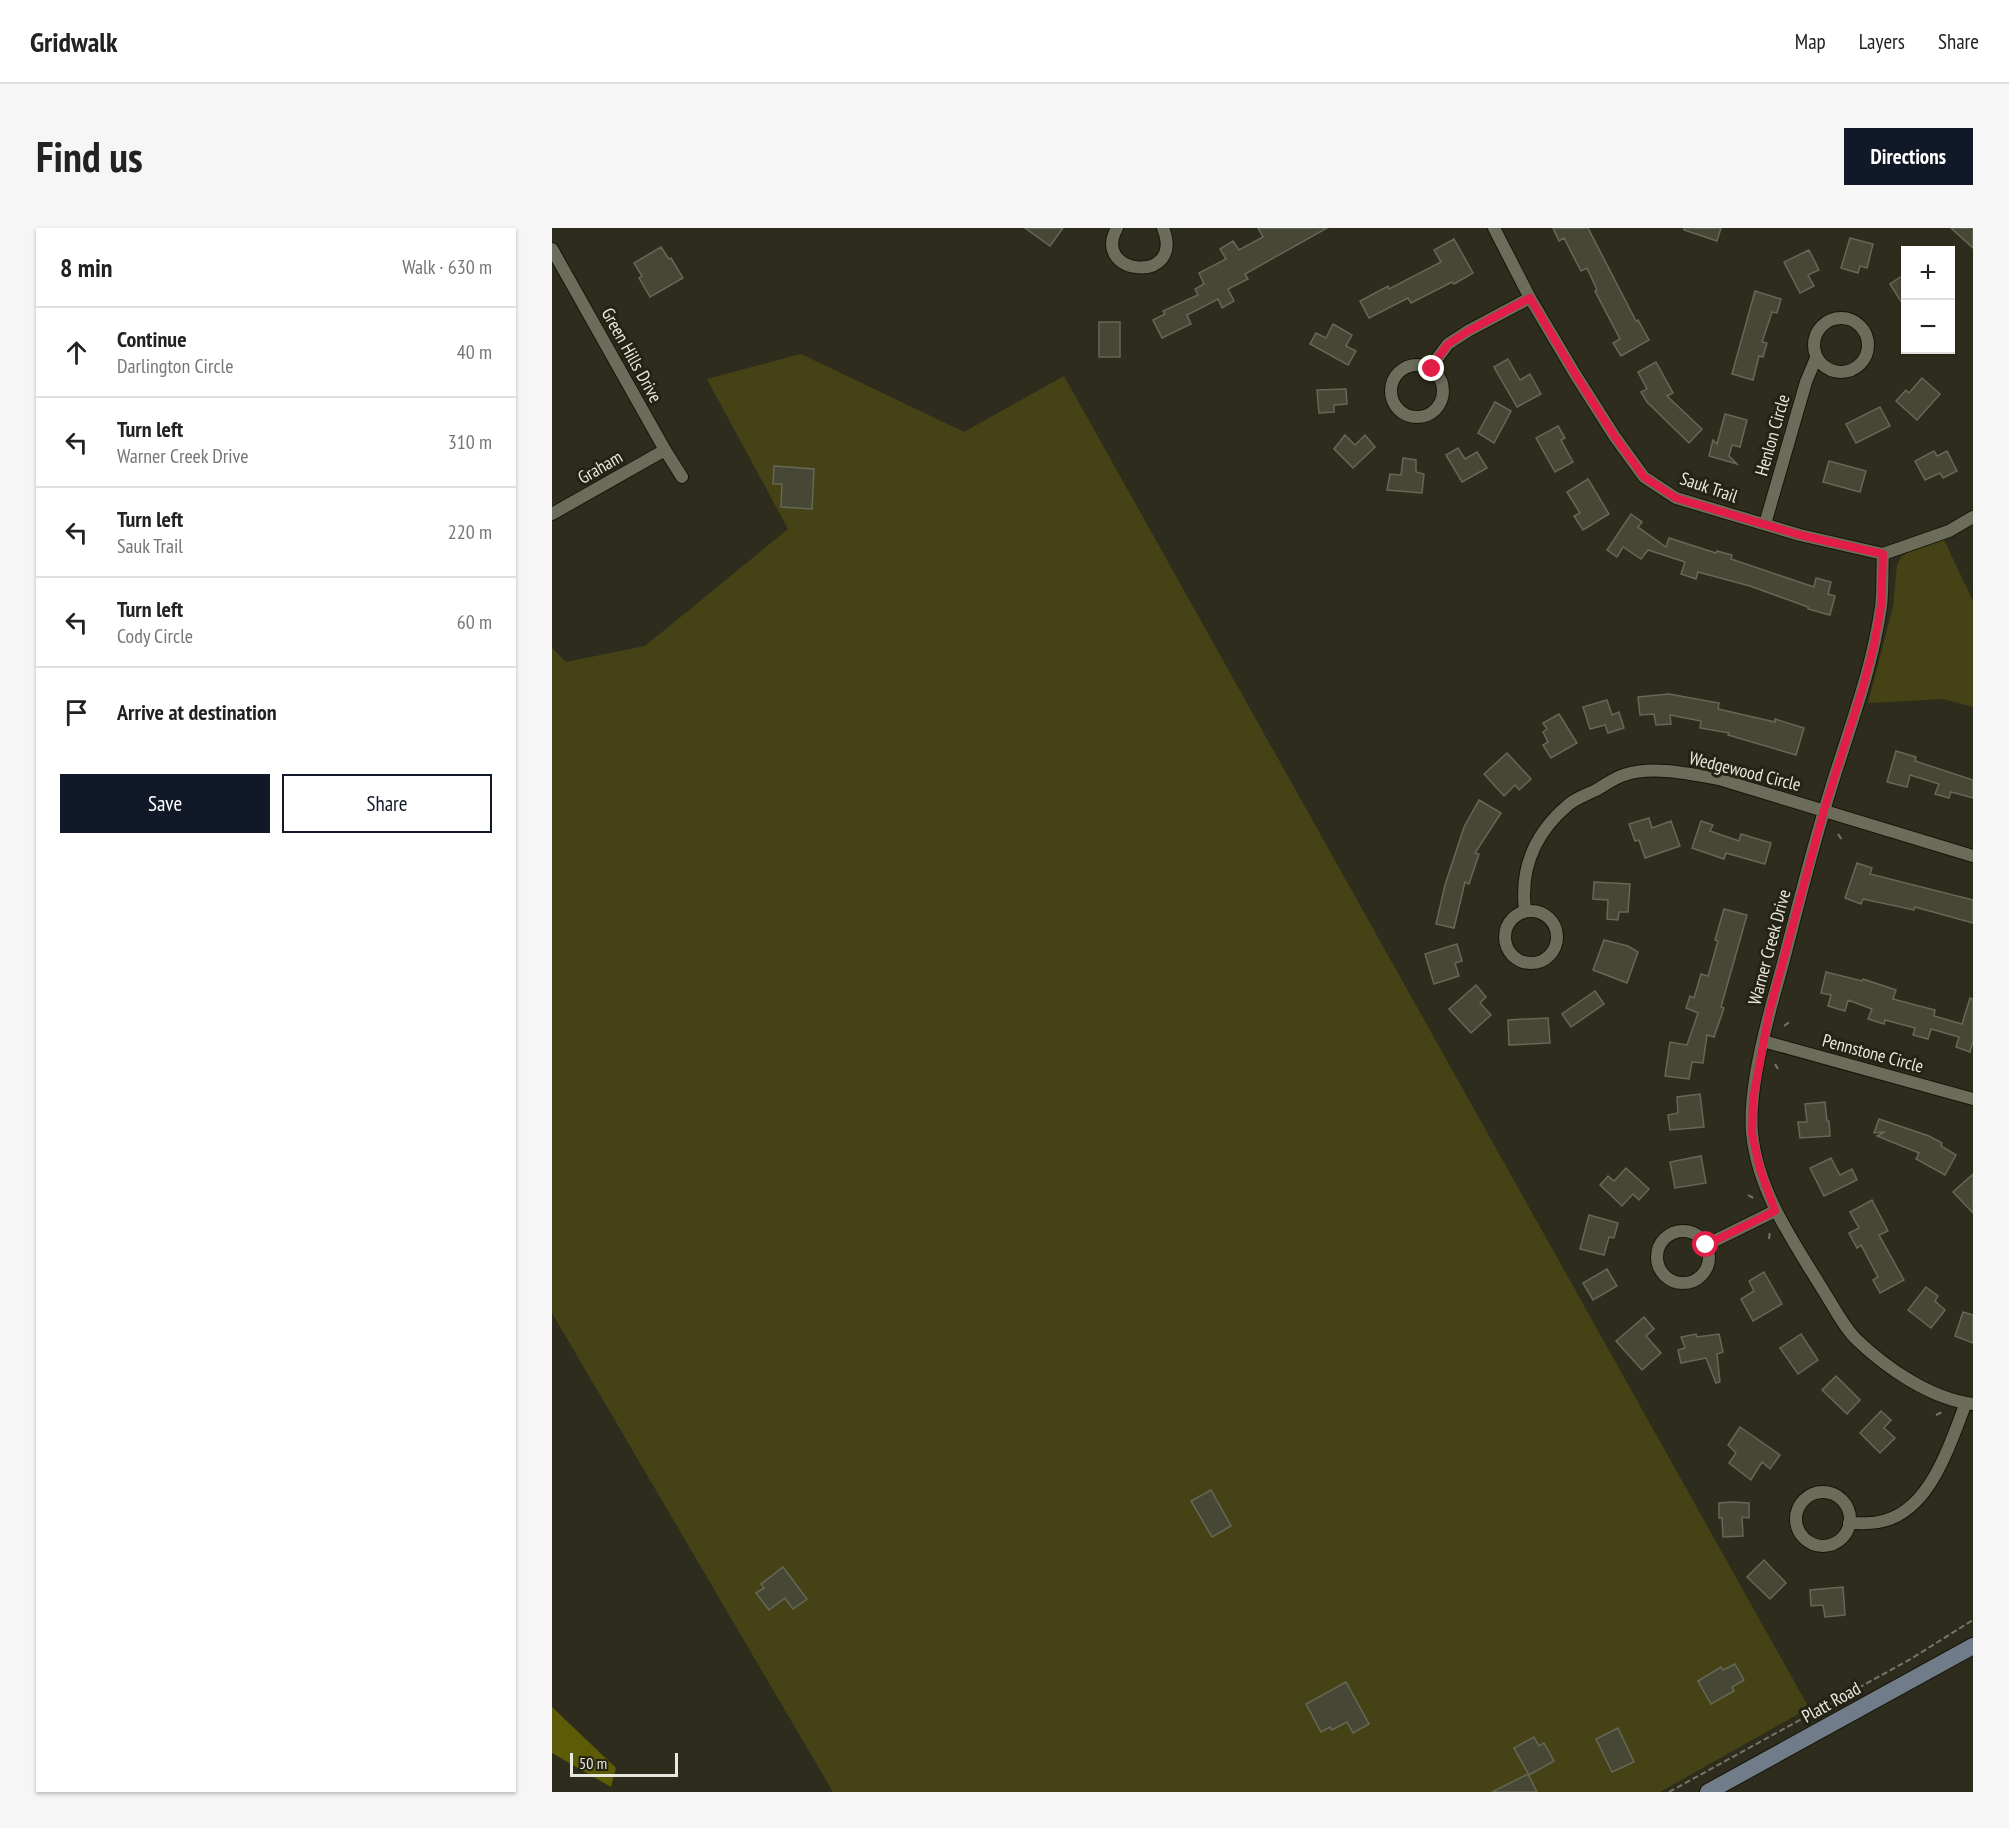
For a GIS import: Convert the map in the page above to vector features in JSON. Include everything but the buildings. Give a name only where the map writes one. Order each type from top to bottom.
[{"type":"main road","name":"Platt Road","points":[[1708,1792],[1973,1646]]},
{"type":"street","points":[[1117,228],[1113,241],[1114,250],[1119,259],[1126,265],[1144,269],[1153,266],[1164,254],[1167,237],[1164,228]]},
{"type":"street","name":"Sauk Trail","points":[[1494,228],[1530,298],[1603,419],[1644,477],[1676,498],[1833,543],[1883,554]]},
{"type":"street","name":"Green Hills Drive","points":[[552,249],[682,477]]},
{"type":"street","points":[[1430,368],[1448,344],[1530,298]]},
{"type":"street","name":"Henlon Circle","points":[[1765,524],[1806,382],[1816,358],[1814,339],[1817,330],[1832,319],[1849,319],[1863,328],[1869,344],[1864,361],[1858,367],[1849,372],[1840,373],[1822,366],[1816,358]]},
{"type":"street","points":[[1418,364],[1430,368],[1442,381],[1441,401],[1430,413],[1414,416],[1406,414],[1394,402],[1392,385],[1395,377],[1409,366],[1418,364]]},
{"type":"street","name":"Graham","points":[[552,514],[665,450]]},
{"type":"street","points":[[1883,554],[1949,531],[1973,517]]},
{"type":"street","name":"Warner Creek Drive","points":[[1883,554],[1881,606],[1874,645],[1824,810],[1769,1013],[1753,1099],[1752,1134],[1760,1169],[1775,1211],[1855,1338],[1891,1368],[1923,1388],[1970,1403]]},
{"type":"street","name":"Wedgewood Circle","points":[[1525,910],[1526,867],[1537,842],[1557,816],[1569,805],[1623,775],[1662,772],[1691,774],[1719,780],[1973,856]]},
{"type":"street","points":[[1525,910],[1536,910],[1545,914],[1553,922],[1557,931],[1557,941],[1553,951],[1546,959],[1536,963],[1526,963],[1516,959],[1509,952],[1505,942],[1508,922],[1525,910]]},
{"type":"street","name":"Pennstone Circle","points":[[1763,1041],[1973,1099]]},
{"type":"street","points":[[1706,1245],[1775,1211]]},
{"type":"street","points":[[1684,1231],[1700,1238],[1706,1245],[1708,1262],[1700,1277],[1693,1281],[1676,1282],[1662,1274],[1658,1266],[1658,1250],[1667,1236],[1684,1231]]},
{"type":"street","points":[[1850,1523],[1879,1522],[1907,1511],[1933,1481],[1970,1403]]},
{"type":"street","points":[[1822,1491],[1830,1492],[1844,1502],[1849,1510],[1850,1523],[1845,1535],[1839,1541],[1821,1546],[1804,1539],[1795,1522],[1799,1504],[1806,1497],[1822,1491]]},
{"type":"path","points":[[1838,834],[1842,840]]},
{"type":"path","points":[[1784,1026],[1791,1021]]},
{"type":"path","points":[[1775,1064],[1778,1069]]},
{"type":"path","points":[[1748,1195],[1755,1199]]},
{"type":"path","points":[[1769,1239],[1770,1230]]},
{"type":"path","points":[[1669,1792],[1909,1660],[1973,1620]]},
{"type":"shaded area","points":[[801,354],[964,432],[1064,376],[1809,1708],[1660,1792],[833,1792],[552,1313],[552,648],[566,662],[645,646],[788,529],[707,379]]},
{"type":"shaded area","points":[[1944,540],[1973,601],[1973,707],[1943,699],[1868,703],[1893,607],[1897,565],[1902,556],[1913,550]]},
{"type":"shaded area","points":[[552,1707],[616,1768],[611,1787],[552,1753]]},
{"type":"route","points":[[1432,369],[1430,368],[1448,344],[1530,298],[1615,437],[1644,477],[1676,498],[1800,535],[1883,554],[1881,606],[1874,645],[1824,810],[1769,1013],[1753,1099],[1752,1134],[1760,1169],[1775,1211],[1706,1245]]}]
